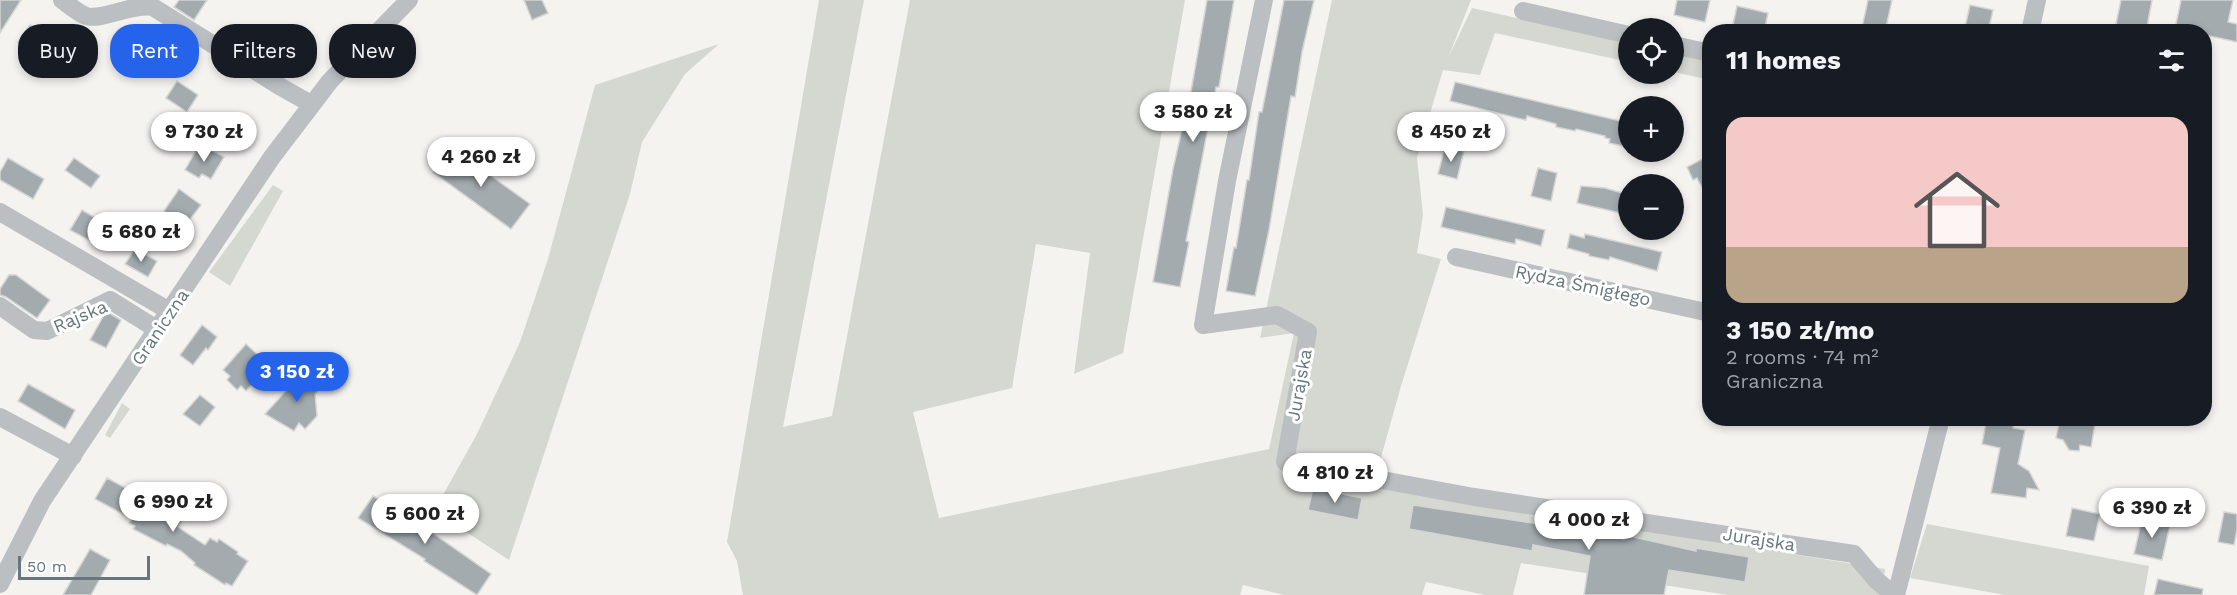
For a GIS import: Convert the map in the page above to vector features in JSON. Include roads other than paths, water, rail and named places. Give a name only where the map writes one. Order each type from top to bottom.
[{"type":"street","points":[[62,0],[86,16],[94,17],[145,5],[153,7],[311,104]]},
{"type":"street","name":"Graniczna","points":[[0,584],[38,508],[171,312],[272,157],[311,104],[343,67],[409,0]]},
{"type":"street","name":"Jurajska","points":[[1264,0],[1227,181],[1203,325],[1276,315],[1308,332],[1285,462],[1474,497],[1854,554],[1876,580],[1895,595],[1939,426]]},
{"type":"street","points":[[2032,24],[2037,0]]},
{"type":"street","points":[[1523,11],[1618,33]]},
{"type":"street","points":[[1684,47],[1702,51]]},
{"type":"street","points":[[0,212],[171,312]]},
{"type":"street","name":"Rydza Śmigłego","points":[[1456,257],[1702,311]]},
{"type":"street","name":"Rajska","points":[[0,306],[34,330],[48,331],[110,300],[158,330]]},
{"type":"street","points":[[0,417],[73,456]]}]
